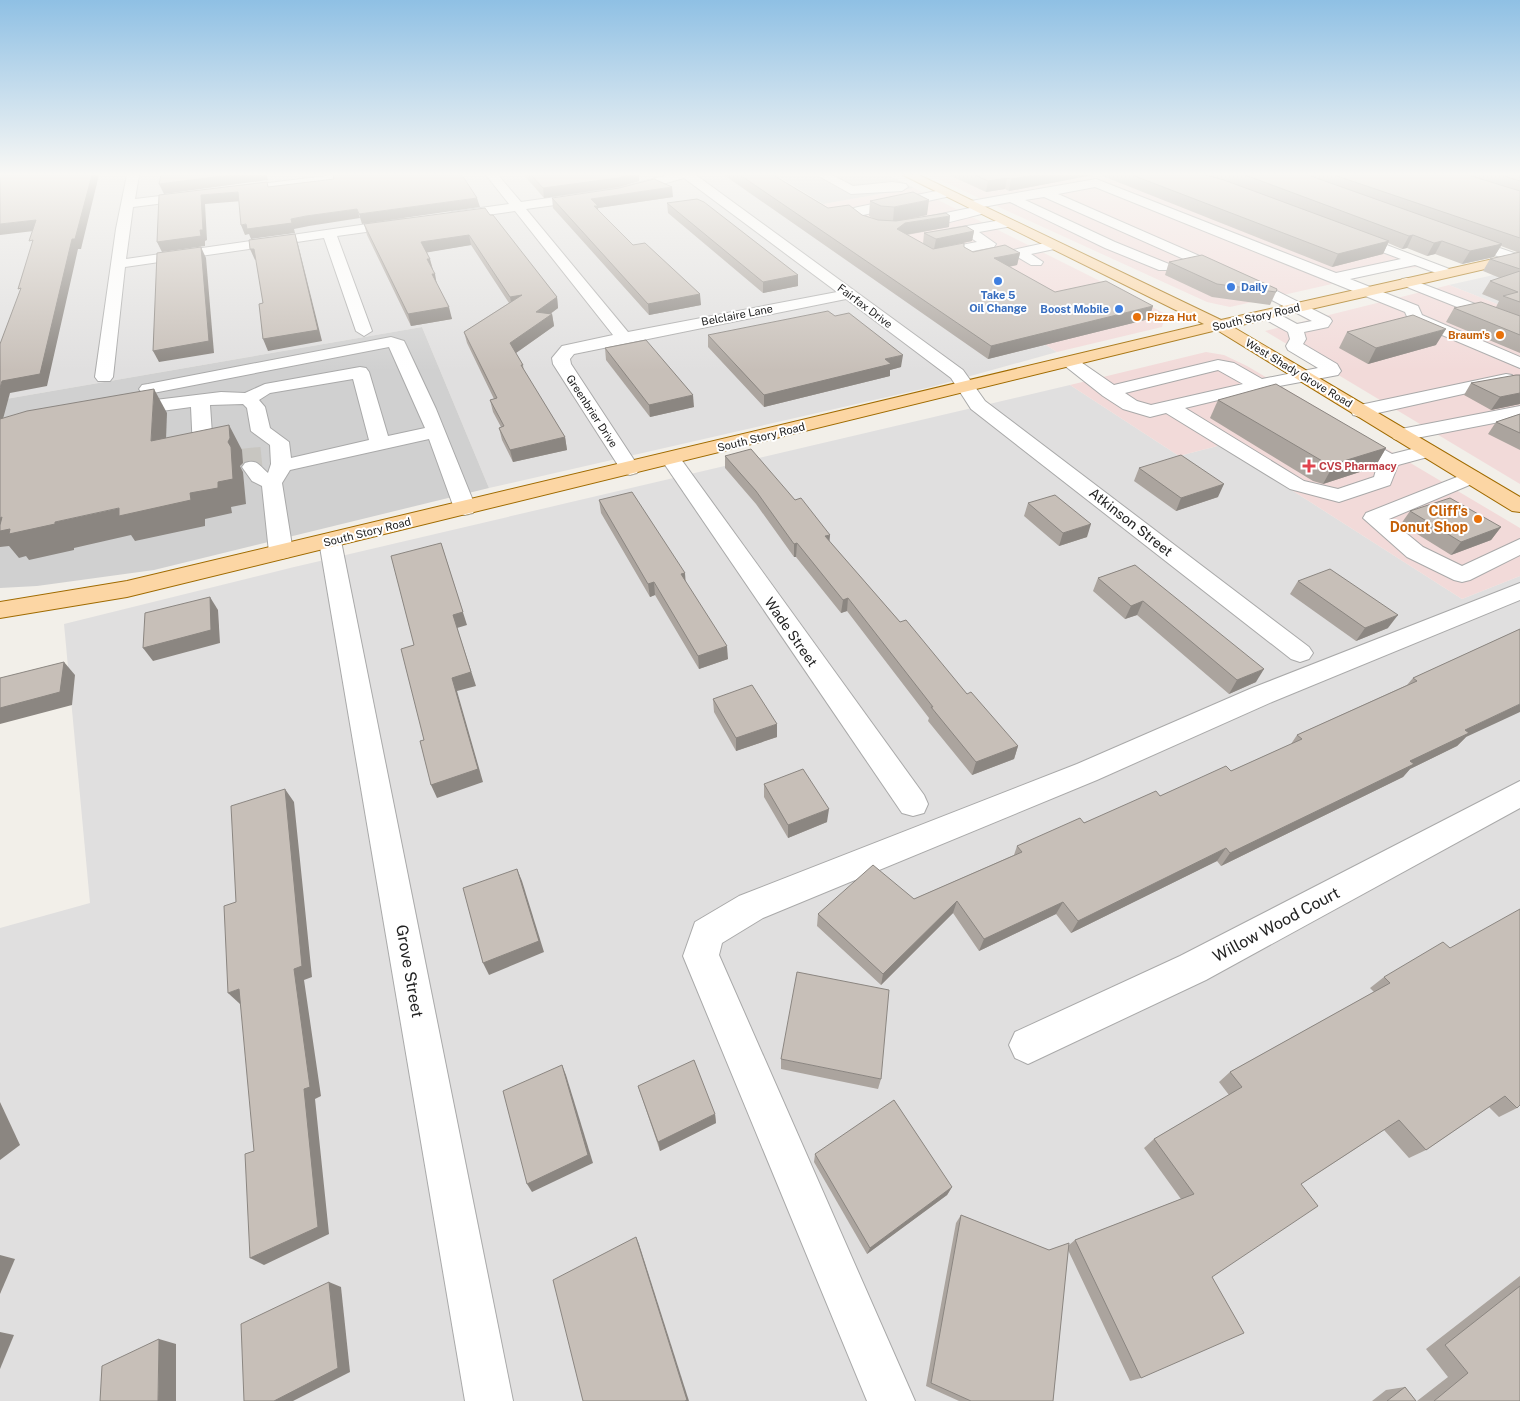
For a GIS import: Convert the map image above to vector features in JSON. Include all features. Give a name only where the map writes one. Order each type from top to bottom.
[{"type":"main road","name":"West Shady Grove Road","points":[[1044,240],[1219,326],[1520,506]]},
{"type":"main road","name":"South Story Road","points":[[0,610],[127,589],[1267,314],[1519,258]]},
{"type":"street","points":[[104,377],[122,240]]},
{"type":"street","points":[[118,264],[284,240]]},
{"type":"street","points":[[331,240],[364,331]]},
{"type":"street","points":[[545,240],[624,336]]},
{"type":"street","name":"Fairfax Drive","points":[[777,240],[957,374],[964,388]]},
{"type":"street","points":[[918,249],[932,256],[989,244],[997,240]]},
{"type":"street","points":[[1100,240],[1164,267]]},
{"type":"street","points":[[1070,253],[1131,240]]},
{"type":"street","points":[[1154,240],[1254,285],[1324,320],[1322,324],[1264,352]]},
{"type":"street","points":[[1240,240],[1412,309],[1415,318],[1520,363]]},
{"type":"street","points":[[1364,240],[1447,273]]},
{"type":"street","points":[[1467,240],[1519,258]]},
{"type":"street","points":[[968,261],[971,257],[1001,251],[1018,253],[1054,245]]},
{"type":"street","points":[[1018,253],[1036,262]]},
{"type":"street","points":[[1123,278],[1195,259]]},
{"type":"street","points":[[1336,278],[1416,260]]},
{"type":"street","points":[[1289,276],[1312,269]]},
{"type":"street","points":[[1254,285],[1272,280]]},
{"type":"street","points":[[1408,282],[1520,327]]},
{"type":"street","name":"Belclaire Lane","points":[[624,336],[850,294]]},
{"type":"street","points":[[1069,362],[1130,405],[1150,411],[1303,375],[1332,371],[1331,368],[1267,314]]},
{"type":"street","name":"Greenbrier Drive","points":[[624,336],[568,350],[561,358],[562,364],[630,469]]},
{"type":"street","points":[[148,389],[391,342],[398,345],[436,431],[466,508]]},
{"type":"street","points":[[1109,392],[1218,365],[1228,367],[1285,401]]},
{"type":"street","points":[[131,410],[200,400],[248,399],[265,390],[360,372],[380,443]]},
{"type":"street","points":[[1360,411],[1495,381],[1509,380],[1520,383]]},
{"type":"street","name":"Atkinson Street","points":[[964,388],[978,405],[1300,653]]},
{"type":"street","points":[[248,399],[256,407],[261,431],[251,458],[259,477],[277,474],[380,443],[436,431]]},
{"type":"street","points":[[200,400],[203,449]]},
{"type":"street","points":[[1170,407],[1297,486],[1339,496],[1383,481],[1389,461]]},
{"type":"street","points":[[1401,436],[1520,412]]},
{"type":"street","points":[[261,431],[279,442],[277,474],[281,552]]},
{"type":"street","points":[[1337,431],[1389,461],[1428,451]]},
{"type":"street","name":"Wade Street","points":[[671,459],[914,804]]},
{"type":"street","points":[[1472,477],[1374,518],[1415,552],[1462,575],[1520,546]]},
{"type":"street","name":"Grove Street","points":[[330,541],[489,1401]]},
{"type":"street","points":[[891,1401],[722,1001],[701,956],[707,934],[751,907],[1087,772],[1262,695],[1520,591]]},
{"type":"street","name":"Willow Wood Court","points":[[1028,1045],[1193,968],[1520,793]]},
{"type":"shaded area","points":[[0,240],[880,240],[1057,352],[931,387],[489,488],[422,327],[0,400]]},
{"type":"shaded area","points":[[881,240],[1019,240],[1166,314],[1162,327],[1057,352]]},
{"type":"shaded area","points":[[1072,240],[1374,240],[1439,265],[1398,269],[1230,307],[1207,302]]},
{"type":"shaded area","points":[[1520,269],[1520,313],[1449,285]]},
{"type":"shaded area","points":[[1449,285],[1520,313],[1520,484],[1265,331]]},
{"type":"shaded area","points":[[422,327],[489,488],[154,570],[37,586],[0,588],[0,400]]},
{"type":"shaded area","points":[[1206,352],[1224,355],[1247,366],[1520,528],[1520,576],[1462,599],[1221,445],[1179,456],[1070,385]]},
{"type":"shaded area","points":[[1070,385],[1179,456],[1221,445],[1462,599],[1520,576],[1520,1401],[0,1401],[0,928],[90,903],[64,624],[290,568]]},
{"type":"building","points":[[33,240],[72,240],[40,374],[2,381],[0,388],[0,344],[21,288],[18,289]]},
{"type":"building","points":[[249,240],[297,240],[318,330],[263,339],[259,304],[263,303],[254,249],[250,249]]},
{"type":"building","points":[[372,240],[432,240],[421,242],[435,274],[432,274],[449,307],[408,314]]},
{"type":"building","points":[[473,240],[513,240],[557,297],[536,312],[552,314],[510,343],[523,365],[521,365],[565,437],[510,450],[499,428],[504,426],[490,400],[497,398],[464,332],[522,295],[510,297]]},
{"type":"building","points":[[590,240],[628,240],[633,245],[645,243],[700,294],[648,304]]},
{"type":"building","points":[[712,240],[753,240],[798,275],[763,282]]},
{"type":"building","points":[[836,240],[917,240],[933,249],[964,243],[964,247],[973,252],[1005,245],[1020,253],[994,258],[1055,292],[1106,281],[1153,306],[991,346]]},
{"type":"building","points":[[1302,240],[1389,241],[1338,254]]},
{"type":"building","points":[[1427,240],[1492,240],[1502,244],[1470,251],[1442,241],[1434,243]]},
{"type":"building","points":[[201,247],[209,341],[153,351],[157,253]]},
{"type":"building","points":[[1520,252],[1520,269],[1490,259]]},
{"type":"building","points":[[1202,255],[1277,289],[1276,292],[1217,284],[1169,262]]},
{"type":"building","points":[[1520,271],[1520,302],[1503,296],[1518,292],[1490,281]]},
{"type":"building","points":[[1481,302],[1520,316],[1520,335],[1454,308]]},
{"type":"building","points":[[828,311],[835,316],[849,313],[903,355],[885,359],[891,364],[764,395],[708,335]]},
{"type":"building","points":[[1413,315],[1446,329],[1376,348],[1347,332]]},
{"type":"building","points":[[646,340],[693,395],[649,405],[605,348]]},
{"type":"building","points":[[1520,375],[1520,393],[1500,397],[1471,383]]},
{"type":"building","points":[[1276,384],[1386,448],[1334,464],[1324,462],[1218,400]]},
{"type":"building","points":[[154,389],[151,441],[229,425],[230,438],[228,442],[231,447],[233,479],[218,482],[218,488],[190,493],[191,500],[119,516],[119,508],[9,534],[10,529],[0,531],[2,517],[0,518],[0,419],[27,411]]},
{"type":"building","points":[[1520,414],[1520,433],[1496,422]]},
{"type":"building","points":[[751,449],[795,500],[801,498],[830,535],[825,536],[900,622],[906,620],[967,694],[971,692],[1018,746],[976,762],[931,707],[933,707],[848,598],[843,600],[797,543],[794,544],[756,491],[725,456]]},
{"type":"building","points":[[1181,455],[1224,484],[1181,498],[1139,468]]},
{"type":"building","points":[[632,492],[685,573],[681,574],[727,646],[698,656],[654,582],[648,584],[599,500]]},
{"type":"building","points":[[1055,495],[1091,524],[1063,533],[1028,503]]},
{"type":"building","points":[[1450,498],[1501,527],[1461,542],[1410,511]]},
{"type":"building","points":[[441,543],[463,612],[453,615],[471,672],[452,678],[478,769],[431,785],[420,741],[424,740],[401,649],[414,645],[391,556]]},
{"type":"building","points":[[1135,565],[1264,669],[1237,680],[1143,601],[1131,606],[1098,578]]},
{"type":"building","points":[[1330,569],[1398,615],[1365,628],[1298,581]]},
{"type":"building","points":[[210,597],[211,630],[143,648],[145,613]]},
{"type":"building","points":[[1520,629],[1520,704],[1465,730],[1469,733],[1410,761],[1414,764],[1230,853],[1226,848],[1078,921],[1063,902],[984,939],[957,901],[883,974],[818,914],[873,865],[914,899],[1022,852],[1017,846],[1080,818],[1084,823],[1156,791],[1160,796],[1226,766],[1231,771],[1302,739],[1297,735],[1417,681],[1413,678]]},
{"type":"building","points":[[64,662],[60,692],[0,708],[0,678]]},
{"type":"building","points":[[752,685],[777,724],[736,738],[713,699]]},
{"type":"building","points":[[803,769],[829,809],[788,825],[764,784]]},
{"type":"building","points":[[285,789],[302,966],[294,969],[310,1087],[304,1089],[318,1227],[250,1258],[245,1154],[254,1151],[239,989],[228,993],[224,906],[236,902],[231,806]]},
{"type":"building","points":[[517,869],[539,941],[483,963],[463,888]]},
{"type":"building","points":[[1520,909],[1520,1105],[1517,1108],[1505,1096],[1426,1150],[1399,1120],[1301,1184],[1318,1206],[1212,1277],[1244,1333],[1141,1378],[1075,1240],[1194,1194],[1154,1139],[1242,1087],[1230,1072],[1390,983],[1384,977],[1443,942],[1450,948]]},
{"type":"building","points":[[797,972],[889,990],[881,1079],[781,1059]]},
{"type":"building","points":[[694,1060],[715,1114],[658,1142],[638,1086]]},
{"type":"building","points":[[562,1065],[588,1155],[527,1184],[503,1091]]},
{"type":"building","points":[[894,1100],[952,1187],[870,1248],[815,1154]]},
{"type":"building","points":[[961,1215],[1049,1250],[1069,1243],[1053,1401],[971,1401],[931,1383]]},
{"type":"building","points":[[636,1237],[687,1400],[583,1401],[553,1280]]},
{"type":"building","points":[[329,1282],[338,1368],[274,1401],[244,1401],[241,1324]]},
{"type":"building","points":[[1520,1286],[1520,1401],[1434,1401],[1468,1373],[1445,1345]]},
{"type":"building","points":[[159,1339],[158,1401],[100,1401],[102,1366]]},
{"type":"building","points":[[1405,1387],[1416,1401],[1387,1401]]},
{"type":"tunnel","points":[[250,448],[252,467]]},
{"type":"place","name":"Take 5 Oil Change","points":[[998,281]]},
{"type":"place","name":"Daily","points":[[1231,287]]},
{"type":"place","name":"Boost Mobile","points":[[1119,309]]},
{"type":"place","name":"Pizza Hut","points":[[1137,317]]},
{"type":"place","name":"Braum's","points":[[1500,335]]},
{"type":"place","name":"CVS Pharmacy","points":[[1309,466]]},
{"type":"place","name":"Cliff's Donut Shop","points":[[1478,519]]}]
